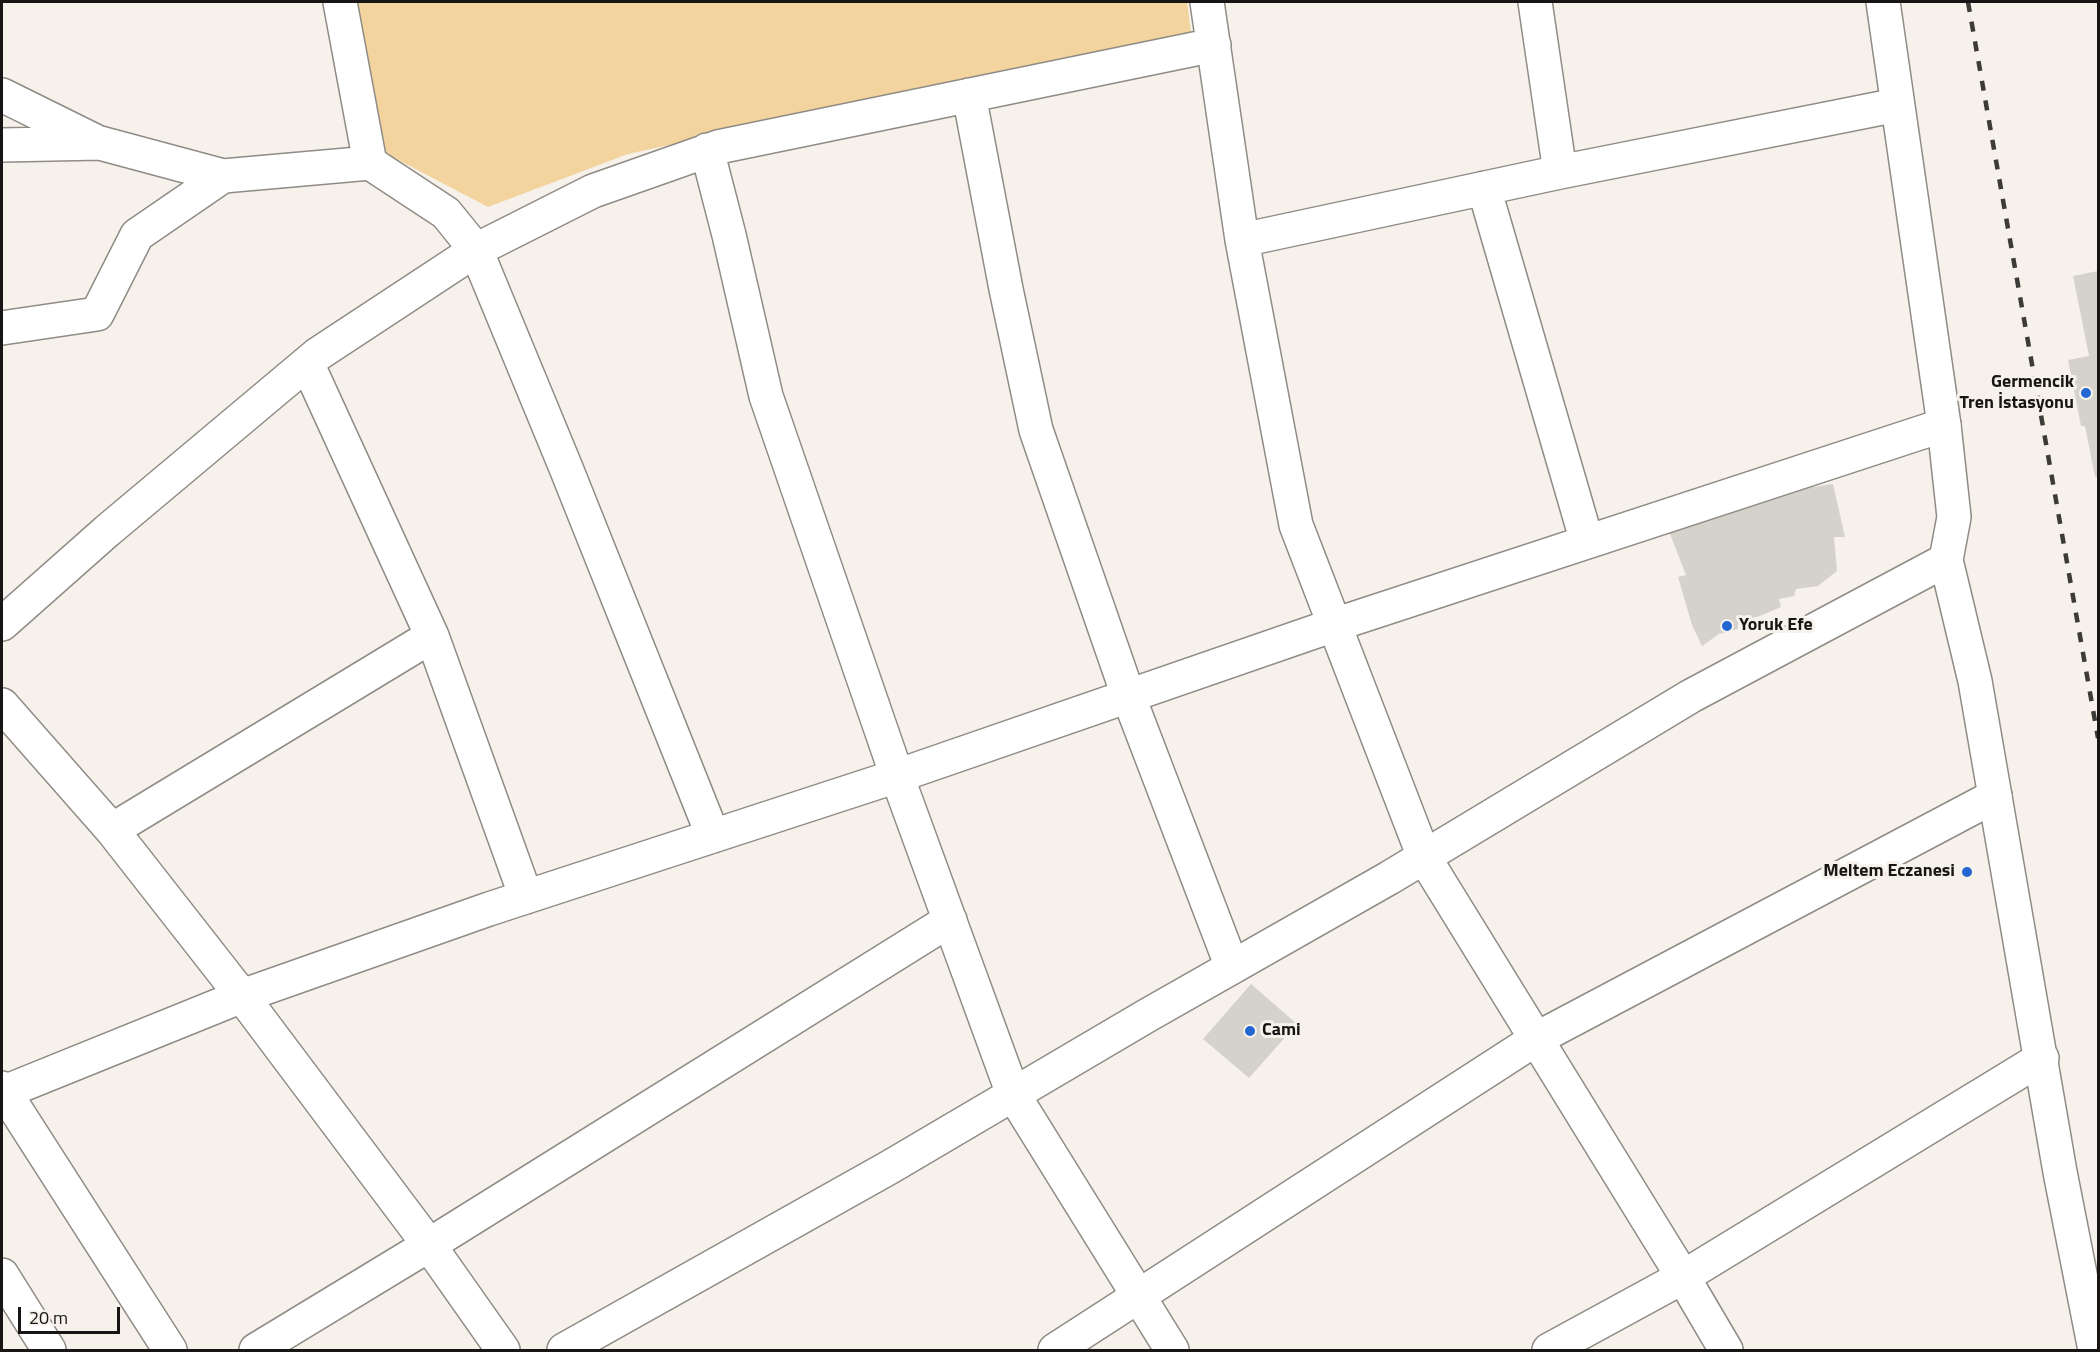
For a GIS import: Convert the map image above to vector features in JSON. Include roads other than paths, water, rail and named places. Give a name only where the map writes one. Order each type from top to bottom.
[{"type":"street","points":[[340,2],[370,164]]},
{"type":"street","points":[[1207,2],[1242,240],[1296,525],[1334,625],[1424,857],[1726,1350]]},
{"type":"street","points":[[1535,2],[1560,172]]},
{"type":"street","points":[[1883,2],[1944,424],[1954,517],[1947,560],[1975,681],[2060,1172],[2095,1350]]},
{"type":"street","points":[[2,624],[107,531],[318,354],[476,250],[592,191],[707,150],[1214,45]]},
{"type":"street","points":[[2,95],[100,143],[223,176],[370,164],[446,213],[476,250],[567,468],[713,836]]},
{"type":"street","points":[[969,95],[1036,430],[1128,695],[1232,967]]},
{"type":"street","points":[[1242,240],[1560,172],[1898,105]]},
{"type":"street","points":[[2,145],[100,143]]},
{"type":"street","points":[[707,150],[729,235],[765,396],[897,776],[1013,1094],[1172,1350]]},
{"type":"street","points":[[2,327],[97,314],[137,235],[223,176]]},
{"type":"street","points":[[1484,188],[1587,542]]},
{"type":"street","points":[[307,363],[432,636],[526,897]]},
{"type":"street","points":[[170,1350],[2,1091],[242,996],[526,897],[897,776],[1334,625],[1944,424]]},
{"type":"street","points":[[564,1350],[890,1167],[1424,857],[1691,696],[1947,560]]},
{"type":"street","points":[[112,830],[432,636]]},
{"type":"street","points":[[2,705],[112,830],[242,996],[429,1245],[503,1350]]},
{"type":"street","points":[[1055,1350],[1536,1039],[1995,796]]},
{"type":"street","points":[[256,1350],[429,1245],[950,920]]},
{"type":"street","points":[[1549,1350],[1683,1277],[2042,1058]]},
{"type":"street","points":[[2,1275],[50,1350]]},
{"type":"railway","points":[[1968,2],[2098,738]]},
{"type":"place","name":"Germencik Tren İstasyonu","points":[[2086,393]]},
{"type":"place","name":"Yoruk Efe","points":[[1727,626]]},
{"type":"place","name":"Meltem Eczanesi","points":[[1967,872]]},
{"type":"place","name":"Cami","points":[[1250,1031]]}]
